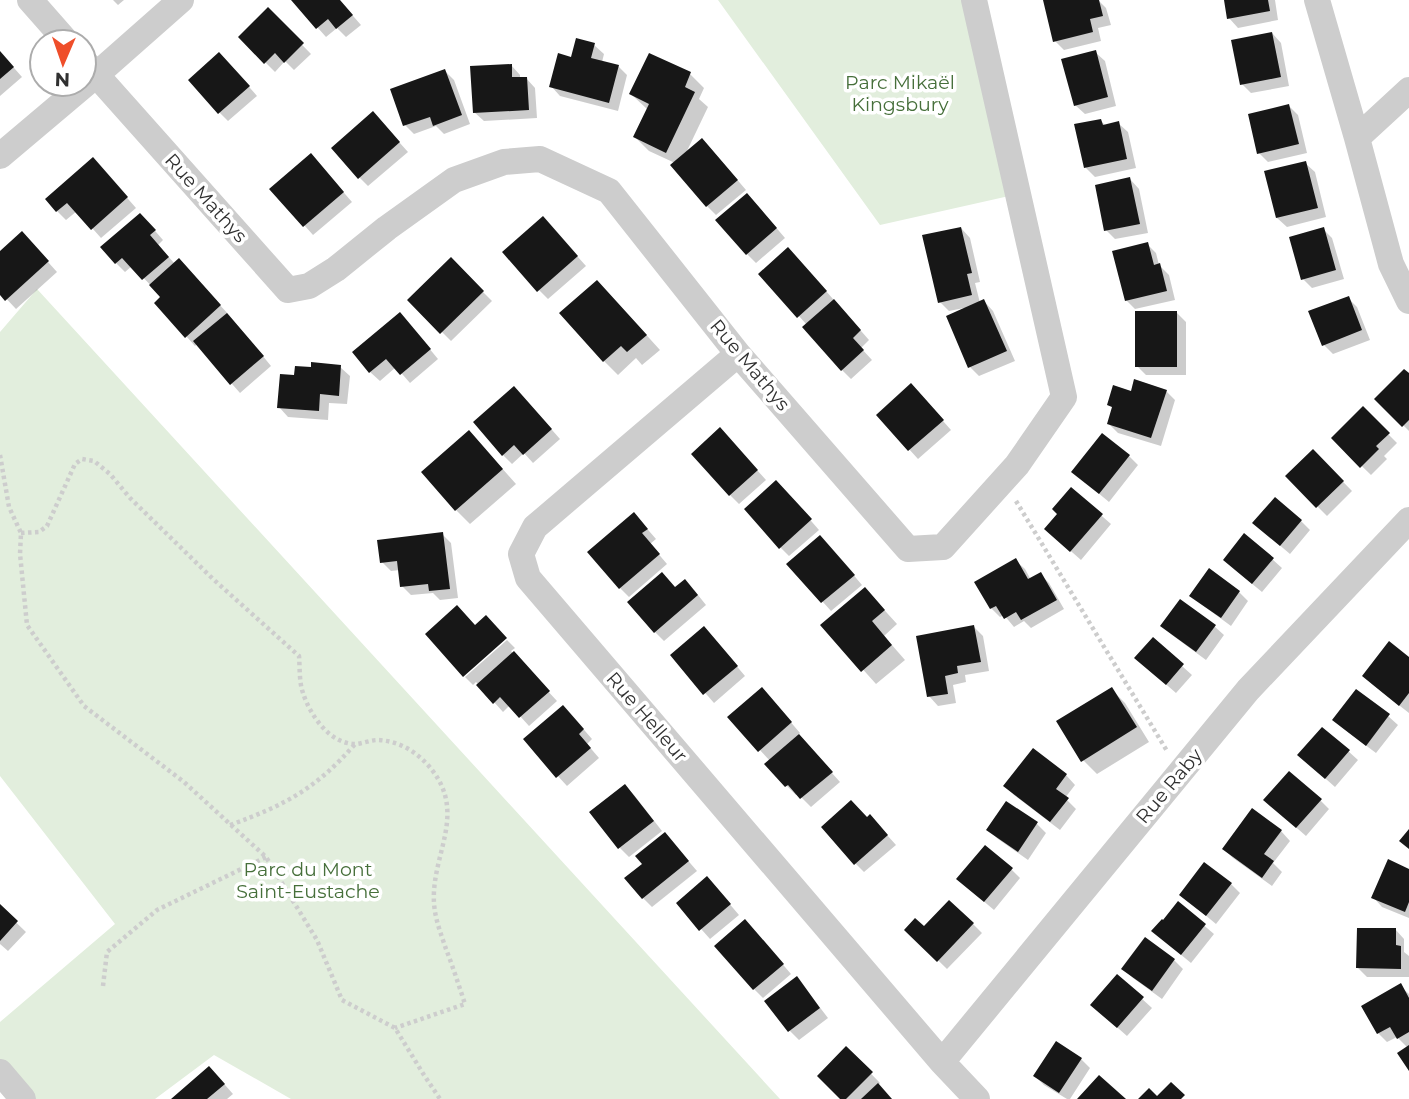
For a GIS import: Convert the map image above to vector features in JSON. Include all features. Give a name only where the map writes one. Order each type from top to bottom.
[{"type":"street","points":[[30,0],[55,28]]},
{"type":"street","points":[[98,62],[181,0]]},
{"type":"street","name":"Rue Mathys","points":[[98,77],[288,290],[309,286],[336,269],[454,180],[503,162],[540,159],[609,191],[738,354],[908,549],[943,547],[1017,465],[1064,397],[974,0]]},
{"type":"street","points":[[1317,0],[1391,264],[1409,301]]},
{"type":"street","points":[[1357,138],[1409,90]]},
{"type":"street","points":[[0,156],[59,98]]},
{"type":"street","name":"Rue Helleur","points":[[738,354],[535,527],[522,554],[528,578],[942,1062],[977,1099]]},
{"type":"street","name":"Rue Raby","points":[[942,1062],[1248,690],[1409,520]]},
{"type":"street","points":[[0,1072],[23,1099]]},
{"type":"path","points":[[0,455],[9,507],[21,533],[20,554],[27,625],[84,706],[184,782],[266,858],[317,940],[342,1000],[395,1028],[440,1099]]},
{"type":"path","points":[[21,533],[39,532],[47,526],[75,464],[82,459],[94,461],[214,579],[299,656],[302,690],[310,711],[321,726],[337,739],[355,744],[376,740],[397,743],[417,754],[432,770],[443,788],[448,807],[434,902],[438,925],[465,1004],[395,1028]]},
{"type":"path","points":[[1004,480],[1181,772]]},
{"type":"path","points":[[230,825],[267,812],[304,793],[335,767],[355,744]]},
{"type":"path","points":[[103,986],[107,952],[158,910],[266,858]]},
{"type":"green space","name":"Parc Mikaël Kingsbury","points":[[718,0],[974,0],[1018,194],[880,225]]},
{"type":"green space","name":"Parc du Mont Saint-Eustache","points":[[37,289],[780,1099],[291,1099],[214,1055],[155,1099],[23,1099],[0,1072],[0,1022],[115,924],[0,776],[0,332]]},
{"type":"building","points":[[291,0],[340,0],[353,15],[336,29],[328,19],[316,29]]},
{"type":"building","points":[[1043,0],[1099,0],[1103,16],[1090,19],[1093,32],[1053,42]]},
{"type":"building","points":[[1224,0],[1268,0],[1270,11],[1227,19]]},
{"type":"building","points":[[268,7],[304,43],[284,63],[275,53],[264,64],[238,37]]},
{"type":"building","points":[[1272,32],[1281,77],[1240,85],[1231,40]]},
{"type":"building","points":[[576,38],[595,43],[591,58],[619,65],[609,103],[549,87],[558,53],[571,57]]},
{"type":"building","points":[[1096,50],[1108,97],[1074,106],[1061,59]]},
{"type":"building","points":[[0,51],[14,67],[0,79]]},
{"type":"building","points":[[219,52],[250,86],[218,114],[188,80]]},
{"type":"building","points":[[649,53],[691,72],[685,87],[695,92],[666,153],[633,137],[649,104],[629,94]]},
{"type":"building","points":[[512,64],[512,77],[527,77],[529,110],[473,113],[470,66]]},
{"type":"building","points":[[445,69],[462,115],[433,126],[430,117],[403,126],[390,89]]},
{"type":"building","points":[[1289,104],[1299,144],[1257,154],[1248,114]]},
{"type":"building","points":[[373,111],[400,142],[358,179],[331,148]]},
{"type":"building","points":[[1101,119],[1103,125],[1119,121],[1127,159],[1084,168],[1074,124]]},
{"type":"building","points":[[702,138],[738,180],[706,207],[670,165]]},
{"type":"building","points":[[311,153],[344,192],[303,227],[269,189]]},
{"type":"building","points":[[93,157],[128,197],[91,230],[67,203],[56,212],[45,199]]},
{"type":"building","points":[[1306,161],[1318,208],[1276,218],[1264,171]]},
{"type":"building","points":[[1130,177],[1140,224],[1104,231],[1095,185]]},
{"type":"building","points":[[747,193],[777,228],[746,255],[715,220]]},
{"type":"building","points":[[140,213],[156,230],[150,235],[169,257],[142,280],[122,258],[115,264],[100,247]]},
{"type":"building","points":[[543,216],[578,256],[537,292],[502,252]]},
{"type":"building","points":[[961,227],[972,273],[967,274],[972,295],[938,303],[922,235]]},
{"type":"building","points":[[1324,227],[1336,270],[1301,280],[1289,237]]},
{"type":"building","points":[[22,231],[49,261],[5,301],[0,295],[0,251]]},
{"type":"building","points":[[1148,242],[1154,265],[1160,263],[1167,291],[1125,301],[1112,251]]},
{"type":"building","points":[[788,247],[827,291],[797,318],[758,274]]},
{"type":"building","points":[[451,257],[484,291],[440,334],[407,300]]},
{"type":"building","points":[[179,258],[221,305],[185,338],[154,303],[160,297],[149,285]]},
{"type":"building","points":[[597,280],[647,335],[627,352],[621,346],[603,362],[559,313]]},
{"type":"building","points":[[1349,296],[1362,330],[1322,346],[1308,311]]},
{"type":"building","points":[[834,299],[861,330],[853,338],[864,350],[841,371],[802,327]]},
{"type":"building","points":[[984,299],[1007,351],[968,368],[946,316]]},
{"type":"building","points":[[1135,311],[1177,311],[1177,367],[1135,367]]},
{"type":"building","points":[[400,312],[431,349],[400,375],[386,359],[369,373],[352,352]]},
{"type":"building","points":[[227,313],[264,356],[230,385],[193,341]]},
{"type":"building","points":[[311,362],[341,365],[339,396],[320,394],[319,411],[277,408],[280,374],[294,375],[295,366],[311,367]]},
{"type":"building","points":[[1404,369],[1409,373],[1409,420],[1402,427],[1374,399]]},
{"type":"building","points":[[1134,379],[1167,390],[1151,438],[1107,424],[1112,407],[1107,405],[1113,385],[1131,391]]},
{"type":"building","points":[[911,383],[944,420],[908,451],[876,415]]},
{"type":"building","points":[[514,386],[552,429],[523,455],[514,445],[502,456],[473,422]]},
{"type":"building","points":[[1363,406],[1390,433],[1376,446],[1379,449],[1360,468],[1331,438]]},
{"type":"building","points":[[720,427],[758,470],[729,496],[691,454]]},
{"type":"building","points":[[469,430],[503,469],[455,511],[421,472]]},
{"type":"building","points":[[1102,433],[1130,455],[1099,494],[1071,472]]},
{"type":"building","points":[[1313,449],[1344,481],[1316,508],[1285,476]]},
{"type":"building","points":[[776,480],[812,519],[779,549],[744,509]]},
{"type":"building","points":[[1071,487],[1103,514],[1070,552],[1044,529],[1057,514],[1052,509]]},
{"type":"building","points":[[1275,497],[1302,520],[1280,546],[1252,523]]},
{"type":"building","points":[[634,512],[648,529],[642,533],[660,554],[619,589],[587,552]]},
{"type":"building","points":[[443,532],[450,589],[429,591],[428,584],[400,587],[397,561],[380,563],[377,540]]},
{"type":"building","points":[[1244,533],[1274,558],[1252,584],[1223,560]]},
{"type":"building","points":[[820,535],[855,575],[821,603],[786,564]]},
{"type":"building","points":[[1016,558],[1028,579],[1041,572],[1057,600],[1021,620],[1016,612],[1004,619],[996,606],[990,609],[974,582]]},
{"type":"building","points":[[1209,568],[1240,591],[1221,618],[1189,596]]},
{"type":"building","points":[[662,572],[675,587],[685,579],[698,595],[654,633],[627,602]]},
{"type":"building","points":[[865,587],[885,610],[872,621],[892,645],[861,672],[820,625]]},
{"type":"building","points":[[1180,599],[1216,625],[1196,652],[1160,626]]},
{"type":"building","points":[[457,605],[475,625],[486,615],[507,638],[463,677],[425,634]]},
{"type":"building","points":[[974,625],[981,662],[957,666],[958,673],[945,676],[948,694],[927,697],[916,636]]},
{"type":"building","points":[[704,626],[738,666],[703,695],[670,655]]},
{"type":"building","points":[[1153,637],[1184,664],[1166,685],[1134,658]]},
{"type":"building","points":[[1389,641],[1409,657],[1409,693],[1399,706],[1362,676]]},
{"type":"building","points":[[514,651],[550,691],[519,718],[500,697],[493,704],[476,685]]},
{"type":"building","points":[[762,687],[792,722],[758,752],[727,717]]},
{"type":"building","points":[[1112,687],[1137,727],[1081,762],[1056,721]]},
{"type":"building","points":[[1356,689],[1390,714],[1366,746],[1332,720]]},
{"type":"building","points":[[563,705],[584,729],[579,734],[591,748],[556,778],[523,739]]},
{"type":"building","points":[[1322,727],[1350,750],[1325,779],[1297,755]]},
{"type":"building","points":[[799,734],[833,772],[800,799],[764,764]]},
{"type":"building","points":[[1033,748],[1067,774],[1056,789],[1069,798],[1050,822],[1003,786]]},
{"type":"building","points":[[1289,771],[1322,799],[1296,828],[1263,800]]},
{"type":"building","points":[[625,784],[654,821],[618,849],[589,812]]},
{"type":"building","points":[[851,800],[867,817],[870,814],[888,835],[854,865],[821,827]]},
{"type":"building","points":[[1006,801],[1038,822],[1018,852],[986,830]]},
{"type":"building","points":[[1252,808],[1282,830],[1264,854],[1274,861],[1262,878],[1222,849]]},
{"type":"building","points":[[1409,829],[1409,849],[1399,841]]},
{"type":"building","points":[[665,832],[689,861],[642,899],[624,878],[642,864],[635,856]]},
{"type":"building","points":[[985,845],[1013,868],[984,902],[956,879]]},
{"type":"building","points":[[1388,859],[1409,869],[1409,902],[1405,912],[1371,898]]},
{"type":"building","points":[[1204,862],[1232,883],[1206,916],[1179,895]]},
{"type":"building","points":[[707,876],[731,904],[699,931],[676,903]]},
{"type":"building","points":[[949,900],[974,923],[937,962],[904,930],[915,918],[924,926]]},
{"type":"building","points":[[1178,901],[1206,924],[1181,955],[1151,931]]},
{"type":"building","points":[[0,904],[18,921],[0,941]]},
{"type":"building","points":[[745,919],[784,964],[753,990],[714,946]]},
{"type":"building","points":[[1357,928],[1396,928],[1396,945],[1401,946],[1401,969],[1356,968]]},
{"type":"building","points":[[1145,937],[1175,959],[1152,991],[1121,969]]},
{"type":"building","points":[[1117,974],[1144,997],[1117,1028],[1090,1005]]},
{"type":"building","points":[[797,976],[820,1008],[788,1032],[764,1001]]},
{"type":"building","points":[[1401,983],[1409,998],[1409,1032],[1397,1039],[1390,1027],[1377,1034],[1361,1006]]},
{"type":"building","points":[[1056,1041],[1082,1058],[1059,1093],[1033,1076]]},
{"type":"building","points":[[1409,1045],[1409,1071],[1397,1053]]},
{"type":"building","points":[[846,1046],[873,1072],[846,1099],[840,1099],[817,1076]]},
{"type":"building","points":[[209,1066],[225,1084],[207,1099],[171,1099]]},
{"type":"building","points":[[1099,1075],[1126,1099],[1077,1099]]},
{"type":"building","points":[[1171,1082],[1185,1095],[1181,1099],[1138,1099],[1149,1088],[1157,1096]]},
{"type":"building","points":[[878,1083],[892,1099],[861,1099]]}]
